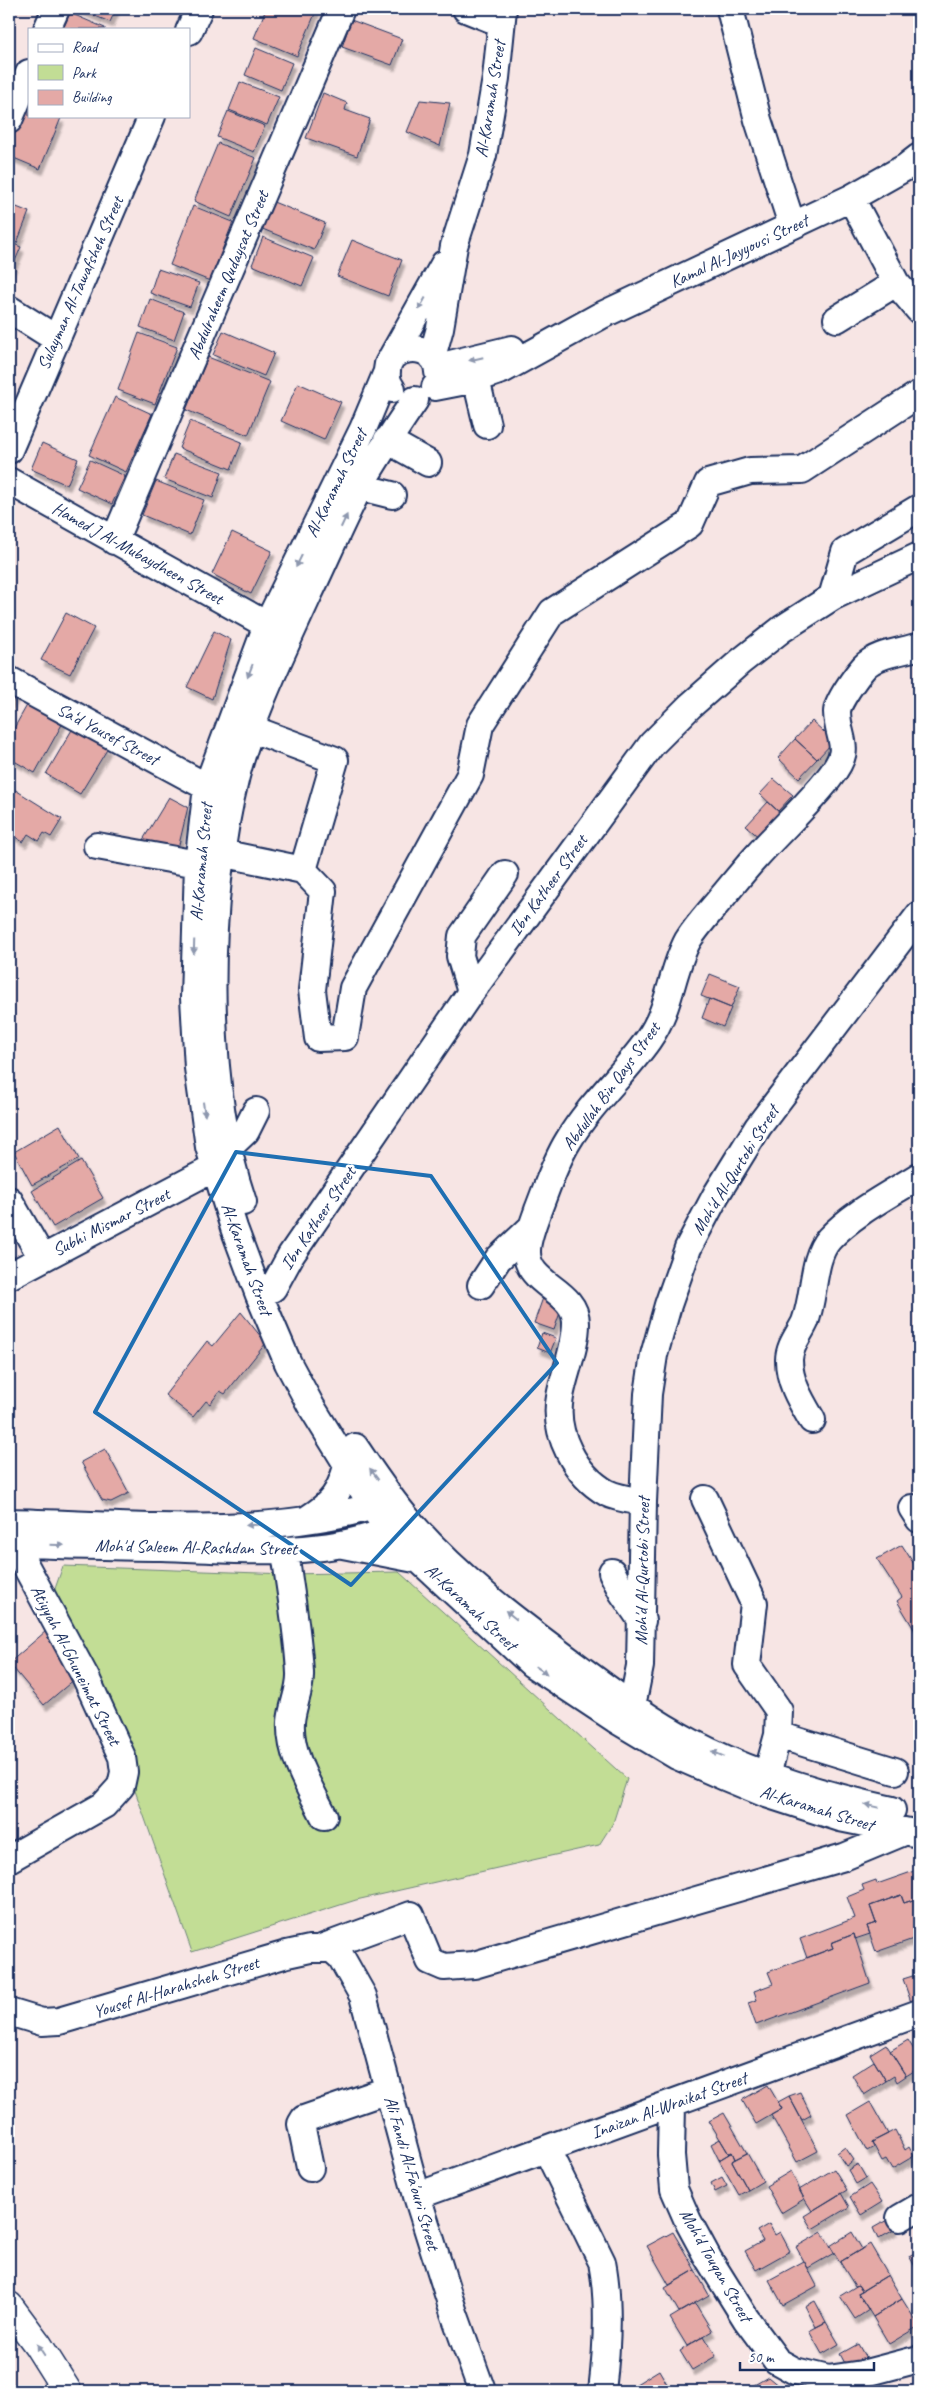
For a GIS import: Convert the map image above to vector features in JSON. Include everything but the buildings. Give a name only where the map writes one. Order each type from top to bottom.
[{"type":"highway","points":[[9,2306],[38,2345],[67,2391]]},
{"type":"street","points":[[47,28],[56,9]]},
{"type":"street","points":[[190,29],[199,9]]},
{"type":"street","name":"Abdulraheem Qudaysat Street","points":[[114,541],[341,9]]},
{"type":"street","points":[[466,9],[502,16]]},
{"type":"street","points":[[730,9],[758,120],[792,225]]},
{"type":"street","name":"Al-Karamah Street","points":[[209,859],[252,729],[286,644],[360,487],[387,440],[430,378],[454,246],[483,155],[496,78],[502,16]]},
{"type":"street","points":[[9,120],[28,75]]},
{"type":"street","name":"Sulayman Al-Tawafsheh Street","points":[[9,450],[55,338],[151,118]]},
{"type":"street","name":"Kamal Al-Jayyousi Street","points":[[430,378],[476,379],[525,358],[609,312],[851,198],[906,167],[919,157]]},
{"type":"street","points":[[851,198],[896,283],[919,310]]},
{"type":"street","name":"Al-Karamah Street","points":[[454,246],[390,365],[363,429],[267,625],[208,787],[209,859],[214,931],[214,1006],[221,1158],[242,1197],[266,1292],[302,1389],[347,1467],[391,1515],[544,1642],[632,1706],[691,1742],[767,1775],[852,1802],[914,1828]]},
{"type":"street","points":[[838,319],[896,283]]},
{"type":"street","points":[[9,309],[55,338]]},
{"type":"street","name":"Kamal Al-Jayyousi Street","points":[[430,378],[557,340]]},
{"type":"street","points":[[413,348],[424,350],[430,378],[404,398],[394,392],[388,383],[390,365],[402,350],[413,348]]},
{"type":"street","points":[[476,379],[487,425]]},
{"type":"street","points":[[97,846],[302,870],[323,891],[312,990],[318,1038],[345,1037],[353,988],[470,775],[480,725],[552,612],[690,524],[708,483],[750,471],[802,470],[919,394]]},
{"type":"street","points":[[387,440],[428,463]]},
{"type":"street","name":"Hamed J Al-Mubaydheen Street","points":[[9,481],[267,625]]},
{"type":"street","points":[[360,487],[392,495]]},
{"type":"street","points":[[832,597],[845,552],[919,508]]},
{"type":"street","name":"Ibn Katheer Street","points":[[266,1292],[471,992],[652,744],[690,706],[740,662],[782,630],[832,597],[919,556]]},
{"type":"street","name":"Abdullah Bin Qays Street","points":[[643,1502],[609,1494],[594,1484],[580,1469],[565,1445],[559,1400],[576,1322],[569,1302],[556,1290],[543,1284],[532,1270],[526,1252],[532,1227],[548,1182],[568,1140],[650,1038],[664,1011],[674,984],[678,963],[689,939],[754,859],[818,792],[838,765],[844,744],[837,710],[842,699],[864,667],[870,662],[880,657],[919,646]]},
{"type":"street","name":"Sa‘d Yousef Street","points":[[9,680],[208,787]]},
{"type":"street","points":[[252,729],[335,760],[302,870]]},
{"type":"street","points":[[471,992],[460,956],[462,936],[505,874]]},
{"type":"street","name":"Moh'd Al-Qurtobi Street","points":[[632,1706],[640,1666],[643,1502],[648,1394],[654,1355],[668,1305],[688,1248],[716,1195],[758,1128],[919,915]]},
{"type":"street","name":"Subhi Mismar Street","points":[[9,1276],[221,1158],[246,1131],[256,1111]]},
{"type":"street","points":[[812,1420],[799,1398],[791,1378],[789,1360],[791,1348],[805,1321],[813,1297],[817,1262],[823,1247],[851,1220],[919,1176]]},
{"type":"street","points":[[9,1200],[42,1258]]},
{"type":"street","points":[[481,1285],[498,1259],[532,1227]]},
{"type":"street","name":"Al-Karamah Street","points":[[266,1292],[316,1388],[363,1460],[391,1515],[420,1560],[532,1664],[615,1719],[677,1756],[766,1794],[840,1818],[914,1828]]},
{"type":"street","points":[[302,1522],[324,1509],[333,1499],[340,1487],[347,1467]]},
{"type":"street","points":[[704,1499],[754,1604],[747,1665],[779,1711],[778,1735],[767,1775]]},
{"type":"street","name":"Moh'd Saleem Al-Rashdan Street","points":[[10,1536],[220,1528],[391,1515]]},
{"type":"street","name":"Moh'd Saleem Al-Rashdan Street","points":[[10,1536],[285,1551],[340,1545],[391,1515]]},
{"type":"street","name":"Atiyyah Al-Ghuneimat Street","points":[[9,1859],[104,1805],[121,1786],[124,1772],[122,1757],[86,1678],[10,1536]]},
{"type":"street","points":[[340,1545],[420,1560]]},
{"type":"street","points":[[285,1551],[298,1646],[300,1679],[291,1724],[293,1746],[308,1785],[324,1816]]},
{"type":"street","points":[[612,1572],[622,1592],[642,1620]]},
{"type":"street","points":[[778,1735],[895,1771]]},
{"type":"street","name":"Yousef Al-Harahsheh Street","points":[[9,2012],[42,2022],[60,2022],[201,1978],[310,1948],[332,1952],[411,1916],[430,1961],[444,1967],[474,1965],[844,1857],[914,1828]]},
{"type":"street","name":"Ali Fandi Al-Fa'ouri Street","points":[[332,1952],[363,1996],[417,2196],[454,2312],[482,2391]]},
{"type":"street","name":"Inaizan Al-Wraikat Street","points":[[417,2196],[919,2013]]},
{"type":"street","points":[[310,2168],[301,2124],[304,2118],[376,2094],[389,2095]]},
{"type":"street","name":"Moh'd Touqan Street","points":[[672,2104],[671,2155],[674,2189],[688,2221],[708,2258],[746,2319],[776,2361],[795,2371],[828,2379],[862,2374],[919,2359]]},
{"type":"street","points":[[547,2150],[602,2262],[605,2280],[605,2340],[602,2391]]},
{"type":"highlighted area","points":[[236,1152],[431,1176],[557,1363],[351,1585],[95,1412]]},
{"type":"green space","points":[[63,1566],[287,1574],[399,1572],[627,1779],[613,1823],[599,1845],[356,1900],[192,1952],[115,1734],[51,1600]]}]
